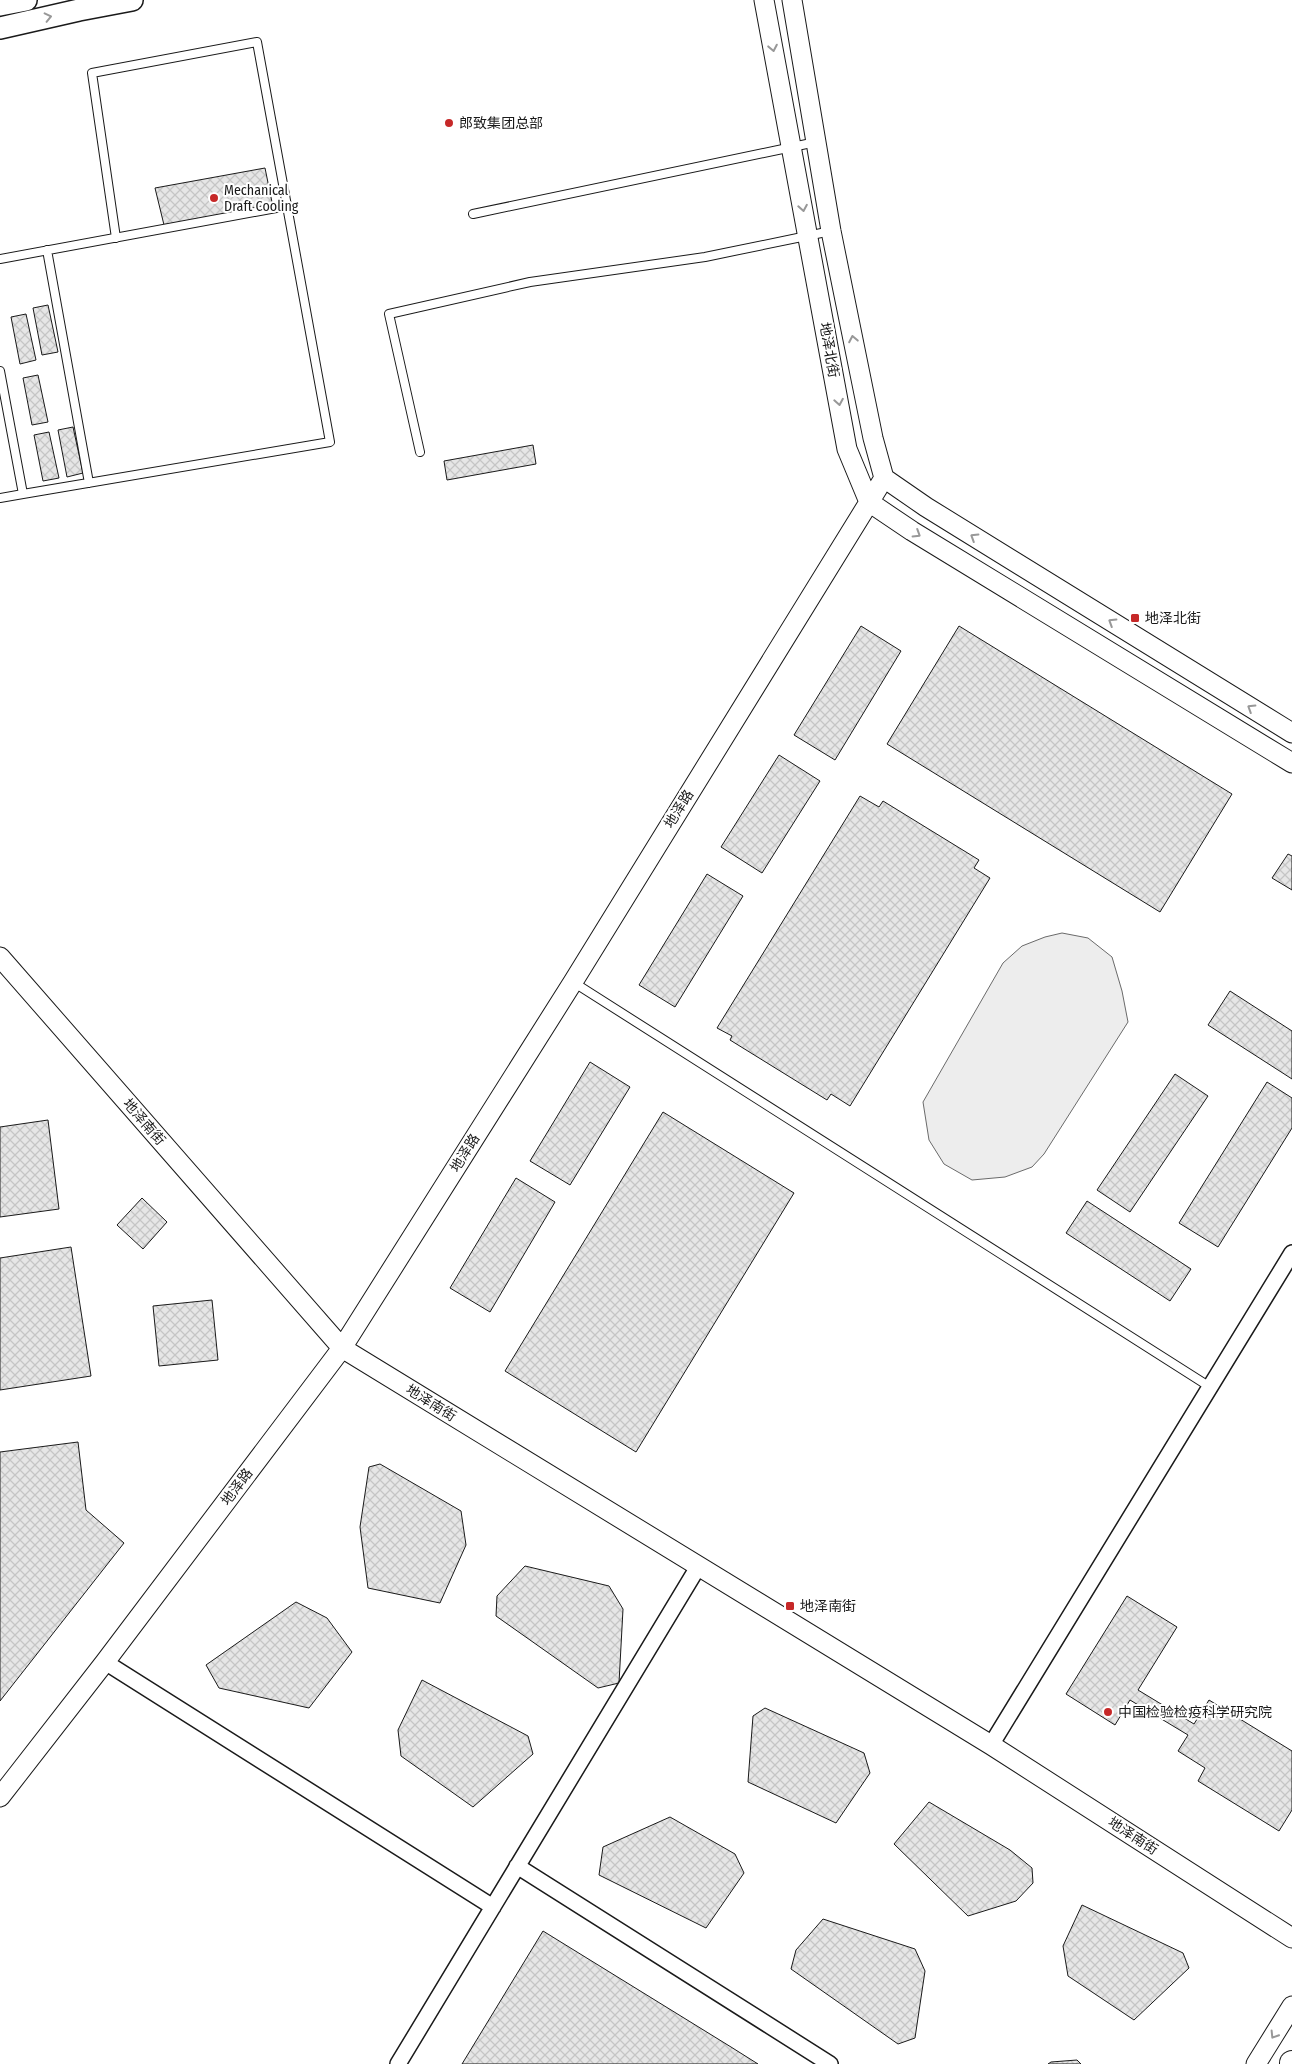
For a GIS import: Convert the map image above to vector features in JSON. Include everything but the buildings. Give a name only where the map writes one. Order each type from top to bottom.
[{"type":"main road","points":[[0,5],[26,0]]},
{"type":"main road","points":[[0,28],[132,0]]},
{"type":"street","name":"地泽北街","points":[[764,0],[847,449],[869,502]]},
{"type":"street","name":"地泽北街","points":[[792,0],[831,231],[873,438],[884,478]]},
{"type":"street","name":"地泽路","points":[[0,1797],[105,1662],[342,1348],[573,982],[884,478]]},
{"type":"street","points":[[884,478],[926,507],[1292,733]]},
{"type":"street","points":[[869,502],[912,531],[1292,763]]},
{"type":"street","name":"地泽南街","points":[[0,957],[342,1348],[991,1745],[1292,1938]]},
{"type":"street","points":[[991,1745],[1292,1252]]},
{"type":"street","points":[[398,2064],[698,1566]]},
{"type":"street","points":[[105,1662],[493,1907]]},
{"type":"street","points":[[518,1866],[830,2064]]},
{"type":"street","points":[[1256,2064],[1292,2006]]},
{"type":"lane","points":[[0,498],[330,442],[256,42],[92,73],[116,238]]},
{"type":"lane","points":[[473,214],[816,142]]},
{"type":"lane","points":[[0,259],[287,206]]},
{"type":"lane","points":[[420,452],[389,314],[530,282],[705,257],[831,231]]},
{"type":"lane","points":[[47,250],[89,483]]},
{"type":"lane","points":[[0,371],[23,494]]},
{"type":"lane","points":[[573,982],[1210,1387]]},
{"type":"shaded area","points":[[1062,933],[1088,938],[1112,957],[1122,991],[1128,1022],[1044,1154],[1032,1167],[1005,1177],[972,1180],[944,1164],[929,1140],[923,1102],[1003,963],[1022,946]]},
{"type":"place","name":"郎致集团总部","points":[[449,123]]},
{"type":"place","name":"Mechanical Draft Cooling","points":[[214,198]]},
{"type":"place","name":"地泽北街","points":[[1135,618]]},
{"type":"place","name":"地泽南街","points":[[790,1606]]},
{"type":"place","name":"中国检验检疫科学研究院","points":[[1108,1712]]}]
